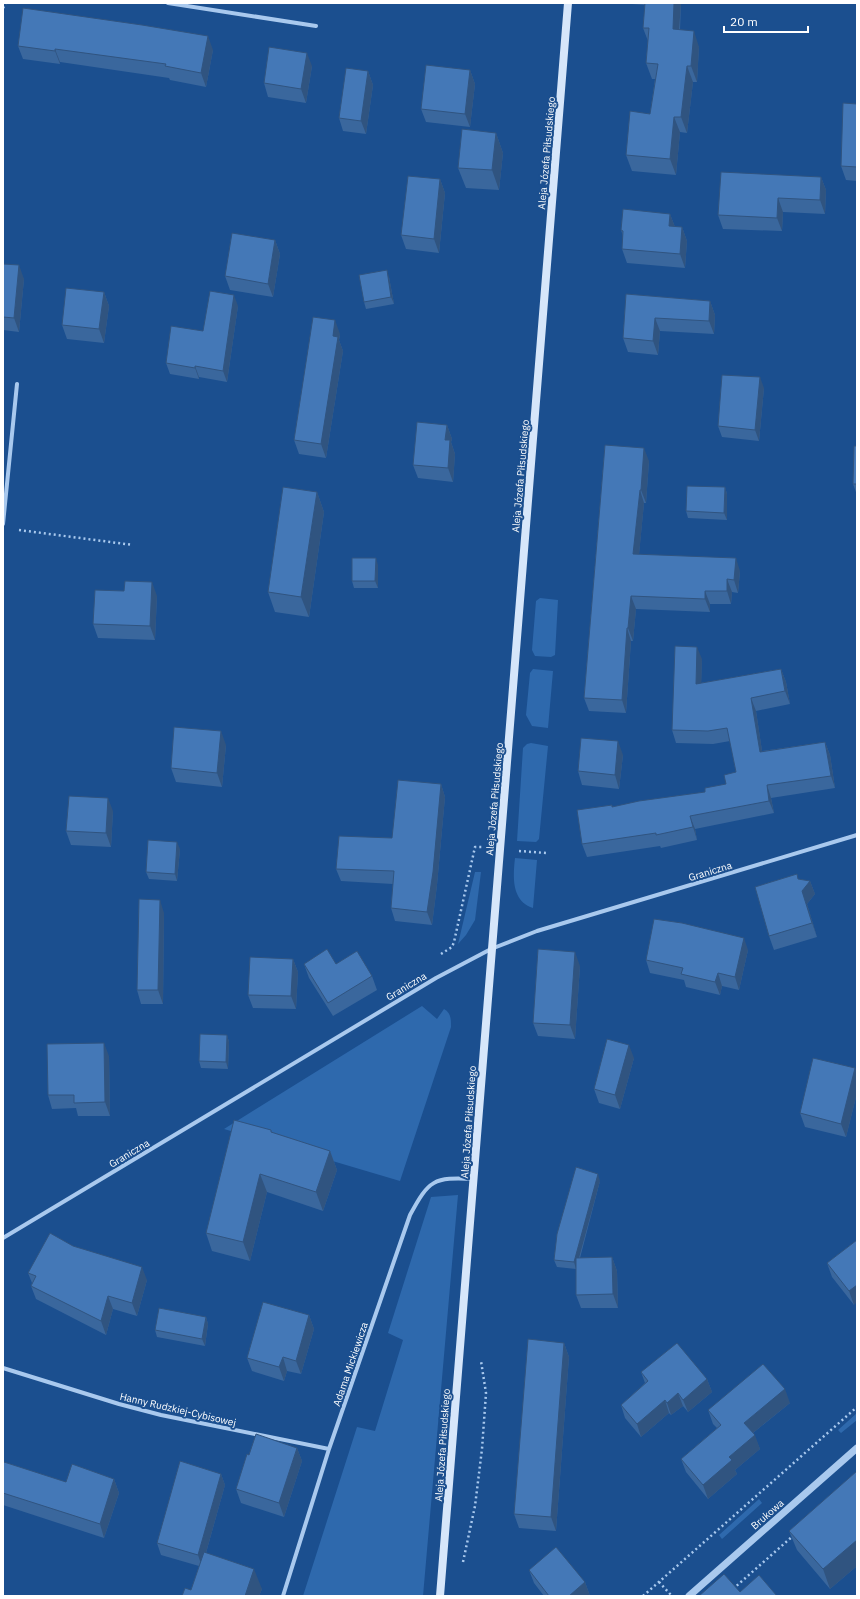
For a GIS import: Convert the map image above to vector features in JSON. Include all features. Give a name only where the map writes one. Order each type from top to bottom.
[{"type":"main road","name":"Aleja Józefa Piłsudskiego","points":[[440,1596],[568,3]]},
{"type":"street","points":[[168,3],[316,26]]},
{"type":"street","points":[[3,524],[17,384]]},
{"type":"street","name":"Graniczna","points":[[3,1238],[429,982],[491,949],[537,931],[857,835]]},
{"type":"street","name":"Adama Mickiewicza","points":[[283,1596],[330,1449],[410,1215],[423,1191],[437,1180],[454,1178],[474,1179]]},
{"type":"street","name":"Hanny Rudzkiej-Cybisowej","points":[[3,1368],[161,1416],[330,1449]]},
{"type":"street","name":"Brukowa","points":[[689,1596],[857,1448]]},
{"type":"path","points":[[3,8],[6,3]]},
{"type":"path","points":[[18,530],[133,545]]},
{"type":"path","points":[[439,956],[452,947],[454,942],[475,847],[546,853]]},
{"type":"path","points":[[462,1566],[475,1506],[482,1449],[486,1393],[481,1361]]},
{"type":"path","points":[[643,1596],[857,1407]]},
{"type":"path","points":[[731,1591],[800,1530]]},
{"type":"path","points":[[659,1582],[672,1596]]},
{"type":"shaded area","points":[[540,598],[558,600],[555,655],[551,657],[535,656],[532,650],[536,601]]},
{"type":"shaded area","points":[[533,669],[553,671],[548,728],[532,726],[526,715],[530,673]]},
{"type":"shaded area","points":[[531,743],[548,746],[539,839],[536,842],[517,841],[523,748],[527,744]]},
{"type":"shaded area","points":[[515,858],[537,860],[533,908],[526,905],[517,894],[514,880]]},
{"type":"shaded area","points":[[475,872],[481,872],[475,920],[466,935],[458,944]]},
{"type":"shaded area","points":[[422,1006],[437,1019],[444,1009],[450,1016],[451,1027],[400,1181],[224,1129]]},
{"type":"shaded area","points":[[458,1195],[423,1596],[303,1596],[357,1427],[375,1431],[403,1340],[388,1333],[431,1197]]},
{"type":"shaded area","points":[[857,1413],[857,1420],[841,1433],[838,1430]]},
{"type":"shaded area","points":[[759,1499],[762,1503],[722,1539],[719,1535]]},
{"type":"building","points":[[645,3],[674,3],[673,29],[694,31],[691,66],[687,66],[681,117],[674,117],[670,159],[626,155],[630,111],[650,114],[658,64],[646,63],[649,28],[643,28]]},
{"type":"building","points":[[23,8],[208,36],[201,73],[165,66],[166,64],[55,49],[55,51],[18,46]]},
{"type":"building","points":[[269,47],[307,53],[301,89],[264,83]]},
{"type":"building","points":[[426,65],[470,70],[465,114],[421,109]]},
{"type":"building","points":[[346,68],[368,71],[361,121],[339,118]]},
{"type":"building","points":[[843,103],[857,104],[857,167],[841,166]]},
{"type":"building","points":[[462,129],[496,133],[492,170],[458,168]]},
{"type":"building","points":[[721,172],[821,177],[820,200],[778,198],[777,218],[718,215]]},
{"type":"building","points":[[408,176],[440,179],[434,239],[401,235]]},
{"type":"building","points":[[623,209],[670,214],[669,226],[682,227],[680,254],[622,249],[623,231],[621,230]]},
{"type":"building","points":[[232,233],[275,240],[268,284],[225,276]]},
{"type":"building","points":[[3,264],[19,265],[14,318],[3,317]]},
{"type":"building","points":[[387,270],[391,297],[364,302],[359,275]]},
{"type":"building","points":[[66,288],[104,292],[99,329],[62,325]]},
{"type":"building","points":[[210,291],[234,295],[223,371],[166,363],[171,326],[203,331]]},
{"type":"building","points":[[626,294],[710,301],[709,321],[655,318],[653,341],[623,338]]},
{"type":"building","points":[[313,317],[335,320],[333,336],[338,337],[321,444],[294,440]]},
{"type":"building","points":[[722,375],[760,377],[755,430],[718,426]]},
{"type":"building","points":[[417,422],[447,425],[445,440],[450,440],[448,468],[413,465]]},
{"type":"building","points":[[605,445],[644,448],[641,490],[633,554],[736,558],[734,580],[727,579],[727,591],[705,591],[705,599],[631,596],[627,628],[622,700],[584,698]]},
{"type":"building","points":[[854,446],[857,446],[857,484],[853,484]]},
{"type":"building","points":[[687,486],[725,487],[724,513],[686,511]]},
{"type":"building","points":[[283,487],[317,492],[301,597],[268,592]]},
{"type":"building","points":[[352,558],[376,558],[375,581],[352,581]]},
{"type":"building","points":[[125,581],[152,582],[150,626],[93,624],[95,590],[124,591]]},
{"type":"building","points":[[675,646],[697,647],[696,684],[781,669],[785,691],[751,698],[760,752],[825,742],[831,776],[767,785],[769,801],[690,816],[693,827],[656,835],[656,833],[582,844],[577,810],[612,805],[612,807],[639,801],[705,792],[705,788],[726,784],[724,775],[736,772],[727,728],[708,731],[672,730]]},
{"type":"building","points":[[174,727],[221,731],[217,773],[171,768]]},
{"type":"building","points":[[581,738],[618,741],[615,775],[578,771]]},
{"type":"building","points":[[398,780],[441,784],[433,872],[427,912],[391,908],[394,871],[336,869],[339,836],[392,838]]},
{"type":"building","points":[[69,796],[108,798],[106,833],[66,831]]},
{"type":"building","points":[[148,840],[177,842],[175,874],[146,872]]},
{"type":"building","points":[[797,874],[798,879],[810,881],[802,891],[812,923],[769,936],[755,887]]},
{"type":"building","points":[[139,899],[160,900],[158,990],[137,990]]},
{"type":"building","points":[[654,919],[682,923],[744,938],[735,977],[718,973],[715,982],[681,974],[683,968],[646,960]]},
{"type":"building","points":[[327,949],[336,964],[357,951],[372,976],[328,1003],[304,964]]},
{"type":"building","points":[[538,949],[575,952],[570,1025],[533,1023]]},
{"type":"building","points":[[250,957],[293,959],[291,996],[248,995]]},
{"type":"building","points":[[200,1034],[227,1035],[226,1062],[199,1061]]},
{"type":"building","points":[[607,1039],[629,1045],[615,1095],[594,1089]]},
{"type":"building","points":[[104,1043],[105,1102],[74,1103],[74,1095],[48,1095],[47,1044]]},
{"type":"building","points":[[813,1058],[855,1068],[841,1124],[800,1113]]},
{"type":"building","points":[[234,1120],[271,1130],[271,1132],[330,1151],[316,1192],[260,1174],[243,1242],[206,1233]]},
{"type":"building","points":[[576,1167],[598,1174],[574,1262],[554,1260],[557,1234]]},
{"type":"building","points":[[50,1233],[73,1246],[142,1267],[132,1303],[108,1296],[101,1321],[31,1286],[36,1276],[28,1273]]},
{"type":"building","points":[[857,1240],[857,1285],[849,1291],[827,1263]]},
{"type":"building","points":[[612,1257],[613,1294],[576,1295],[576,1258]]},
{"type":"building","points":[[263,1302],[309,1315],[296,1361],[283,1357],[279,1367],[247,1358]]},
{"type":"building","points":[[159,1308],[206,1317],[202,1339],[155,1330]]},
{"type":"building","points":[[528,1339],[564,1343],[551,1517],[514,1514]]},
{"type":"building","points":[[677,1343],[707,1379],[683,1400],[678,1393],[667,1403],[665,1400],[637,1424],[621,1405],[648,1381],[641,1372]]},
{"type":"building","points":[[763,1364],[785,1389],[744,1423],[755,1435],[729,1457],[732,1460],[703,1485],[681,1459],[721,1425],[708,1410]]},
{"type":"building","points":[[256,1434],[297,1448],[279,1503],[236,1489],[247,1454],[249,1455]]},
{"type":"building","points":[[180,1461],[221,1474],[198,1555],[157,1543]]},
{"type":"building","points":[[4,1462],[66,1482],[72,1464],[114,1479],[100,1524],[3,1493]]},
{"type":"building","points":[[857,1471],[857,1540],[823,1569],[789,1531]]},
{"type":"building","points":[[556,1547],[585,1582],[569,1596],[549,1596],[529,1570]]},
{"type":"building","points":[[204,1552],[254,1569],[245,1596],[182,1596],[185,1588],[191,1590]]},
{"type":"building","points":[[724,1574],[740,1592],[759,1575],[777,1596],[699,1596]]}]
